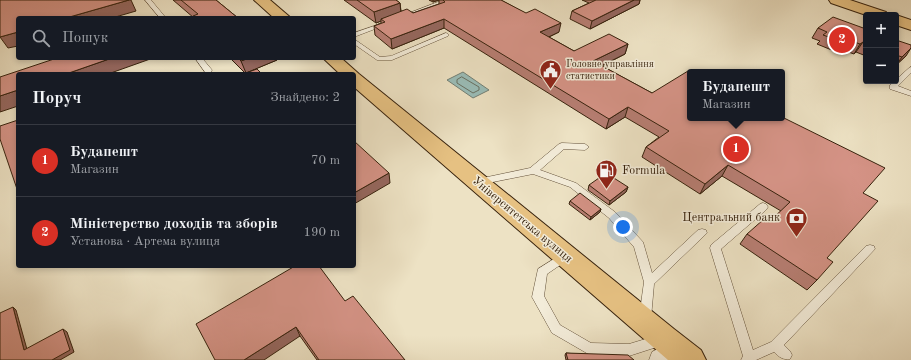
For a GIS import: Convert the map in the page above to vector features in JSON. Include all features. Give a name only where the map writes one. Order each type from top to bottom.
[{"type":"main road","points":[[261,0],[280,16]]},
{"type":"main road","points":[[836,0],[872,12]]},
{"type":"main road","points":[[899,21],[911,25]]},
{"type":"main road","points":[[333,60],[348,72]]},
{"type":"main road","name":"Університетська вулиця","points":[[356,80],[565,256],[667,346]]},
{"type":"lane","points":[[148,0],[161,16]]},
{"type":"lane","points":[[397,19],[448,0]]},
{"type":"lane","points":[[356,34],[390,22]]},
{"type":"lane","points":[[356,42],[379,59],[383,60],[392,58],[446,35]]},
{"type":"lane","points":[[200,60],[208,70]]},
{"type":"lane","points":[[911,69],[893,87],[911,94]]},
{"type":"lane","points":[[477,182],[533,171],[562,146],[585,147]]},
{"type":"lane","points":[[533,171],[573,185],[612,215],[639,245],[667,346],[630,350],[590,349],[556,329],[538,297],[542,272],[565,256]]},
{"type":"lane","points":[[763,207],[715,248],[748,359],[775,346],[870,249]]},
{"type":"lane","points":[[649,282],[702,233]]},
{"type":"lane","points":[[775,346],[786,355]]},
{"type":"water","points":[[463,72],[489,90],[473,98],[447,80]]},
{"type":"building","points":[[0,0],[129,0],[73,16],[16,16],[16,33],[0,37]]},
{"type":"building","points":[[181,0],[216,0],[236,16],[193,16],[198,14]]},
{"type":"building","points":[[357,0],[396,0],[400,3],[374,12]]},
{"type":"building","points":[[443,0],[501,0],[526,13],[535,9],[561,23],[540,32],[574,51],[609,34],[628,44],[593,61],[652,93],[687,72],[687,121],[785,121],[785,118],[885,168],[863,193],[878,201],[827,258],[833,262],[817,280],[747,234],[764,219],[769,222],[790,202],[728,165],[705,184],[646,147],[669,131],[628,107],[609,119],[444,19],[391,39],[374,26],[385,22],[381,19],[407,9],[413,13],[445,2]]},
{"type":"building","points":[[596,0],[634,0],[592,21],[572,11]]},
{"type":"building","points":[[833,17],[863,28],[863,42],[860,44],[849,40],[846,43],[823,35],[827,32],[818,28]]},
{"type":"building","points":[[899,41],[911,45],[911,48],[902,57],[899,56]]},
{"type":"building","points":[[51,60],[106,60],[72,72],[16,72],[16,91],[0,96],[0,77]]},
{"type":"building","points":[[257,69],[260,72],[249,72]]},
{"type":"building","points":[[16,121],[16,186],[0,139],[0,126]]},
{"type":"building","points":[[356,143],[389,173],[356,192]]},
{"type":"building","name":"Formula","points":[[606,173],[628,187],[610,201],[589,185]]},
{"type":"building","points":[[580,193],[601,209],[591,217],[570,201]]},
{"type":"building","points":[[292,268],[320,268],[345,301],[353,296],[405,360],[319,360],[296,327],[244,360],[215,360],[196,324]]},
{"type":"building","points":[[13,307],[24,350],[63,329],[70,350],[52,360],[0,360],[0,313]]},
{"type":"building","points":[[566,353],[628,355],[634,360],[568,360]]},
{"type":"place","name":"Міністерство доходів та зборів","points":[[842,40]]},
{"type":"place","name":"Головне управління статистики","points":[[551,90]]},
{"type":"place","name":"Будапешт","points":[[736,149]]},
{"type":"place","name":"Formula","points":[[607,190]]},
{"type":"place","name":"Центральний банк","points":[[796,238]]}]
